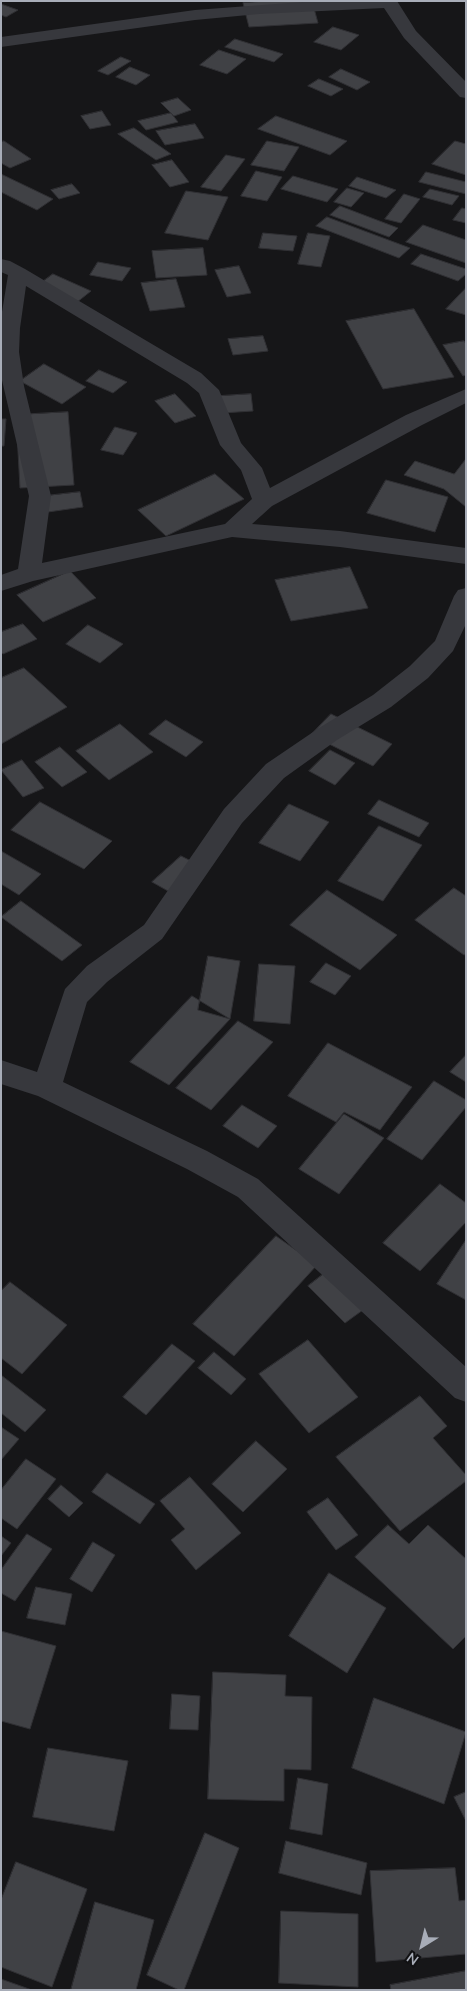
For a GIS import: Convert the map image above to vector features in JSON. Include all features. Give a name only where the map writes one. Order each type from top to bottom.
[{"type":"street","points":[[1,42],[195,15],[259,9],[389,2],[410,34],[466,93]]},
{"type":"street","points":[[10,269],[7,387],[40,496],[29,574]]},
{"type":"street","points":[[10,269],[194,378],[208,390],[231,446],[251,468],[264,501]]},
{"type":"street","points":[[232,530],[264,501],[466,394]]},
{"type":"street","points":[[1,583],[29,574],[232,530],[340,539],[466,556]]},
{"type":"street","points":[[47,1088],[74,997],[97,974],[153,932],[233,816],[276,771],[328,734],[382,701],[419,672],[445,645],[466,596]]},
{"type":"street","points":[[1,1072],[47,1088],[197,1160],[248,1188],[466,1388]]},
{"type":"building","points":[[312,1],[318,23],[249,27],[243,3]]},
{"type":"building","points":[[1,4],[18,10],[6,17],[1,15]]},
{"type":"building","points":[[333,27],[359,35],[341,50],[314,42]]},
{"type":"building","points":[[235,39],[283,54],[274,62],[225,47]]},
{"type":"building","points":[[219,50],[246,59],[227,74],[200,65]]},
{"type":"building","points":[[121,57],[131,61],[108,75],[98,71]]},
{"type":"building","points":[[130,67],[150,75],[136,85],[116,77]]},
{"type":"building","points":[[341,69],[370,82],[357,90],[329,77]]},
{"type":"building","points":[[319,79],[343,89],[331,96],[308,86]]},
{"type":"building","points":[[178,98],[191,110],[174,116],[161,103]]},
{"type":"building","points":[[102,111],[111,125],[90,129],[81,116]]},
{"type":"building","points":[[171,113],[178,122],[146,130],[138,121]]},
{"type":"building","points":[[276,116],[347,141],[330,155],[258,129]]},
{"type":"building","points":[[195,124],[204,138],[165,145],[156,131]]},
{"type":"building","points":[[134,128],[171,154],[156,160],[118,134]]},
{"type":"building","points":[[4,141],[31,159],[10,168],[1,163],[1,142]]},
{"type":"building","points":[[267,141],[299,147],[284,171],[251,165]]},
{"type":"building","points":[[455,141],[466,144],[466,175],[432,164]]},
{"type":"building","points":[[226,155],[245,159],[221,191],[201,187]]},
{"type":"building","points":[[172,160],[189,182],[170,187],[152,165]]},
{"type":"building","points":[[256,171],[282,177],[267,201],[241,196]]},
{"type":"building","points":[[426,172],[466,182],[466,194],[419,182]]},
{"type":"building","points":[[1,174],[53,199],[37,210],[1,192]]},
{"type":"building","points":[[293,176],[338,189],[327,202],[281,189]]},
{"type":"building","points":[[357,177],[396,190],[386,198],[349,186]]},
{"type":"building","points":[[72,184],[80,193],[59,199],[51,190]]},
{"type":"building","points":[[347,188],[364,193],[351,207],[334,202]]},
{"type":"building","points":[[430,189],[459,196],[452,205],[423,197]]},
{"type":"building","points":[[186,191],[228,197],[208,240],[165,233]]},
{"type":"building","points":[[404,194],[420,199],[401,223],[385,219]]},
{"type":"building","points":[[340,206],[398,228],[389,237],[330,215]]},
{"type":"building","points":[[462,208],[466,209],[466,223],[453,220]]},
{"type":"building","points":[[327,217],[410,248],[399,258],[316,226]]},
{"type":"building","points":[[423,225],[466,240],[466,263],[406,242]]},
{"type":"building","points":[[263,233],[297,236],[293,251],[259,248]]},
{"type":"building","points":[[308,233],[330,236],[321,267],[298,264]]},
{"type":"building","points":[[203,248],[207,275],[156,278],[152,251]]},
{"type":"building","points":[[421,254],[466,269],[466,274],[458,281],[411,264]]},
{"type":"building","points":[[98,262],[131,268],[122,281],[90,275]]},
{"type":"building","points":[[239,266],[251,293],[227,297],[215,270]]},
{"type":"building","points":[[53,274],[91,291],[71,307],[33,289]]},
{"type":"building","points":[[176,279],[185,307],[150,311],[141,283]]},
{"type":"building","points":[[466,288],[466,315],[446,309]]},
{"type":"building","points":[[414,309],[454,377],[383,389],[346,321]]},
{"type":"building","points":[[263,336],[268,351],[233,355],[228,339]]},
{"type":"building","points":[[464,341],[466,344],[466,375],[463,376],[443,345]]},
{"type":"building","points":[[44,364],[86,387],[62,404],[20,381]]},
{"type":"building","points":[[99,370],[127,382],[113,393],[86,381]]},
{"type":"building","points":[[175,394],[196,416],[175,423],[155,401]]},
{"type":"building","points":[[251,394],[253,411],[222,413],[220,396]]},
{"type":"building","points":[[68,412],[74,485],[20,488],[16,415]]},
{"type":"building","points":[[1,419],[6,419],[4,446],[1,446]]},
{"type":"building","points":[[115,427],[137,433],[123,455],[101,450]]},
{"type":"building","points":[[466,459],[466,507],[444,489],[404,475],[415,461],[454,474]]},
{"type":"building","points":[[215,474],[244,499],[166,536],[138,510]]},
{"type":"building","points":[[386,480],[448,497],[435,532],[367,513]]},
{"type":"building","points":[[80,492],[83,507],[48,512],[45,496]]},
{"type":"building","points":[[350,567],[368,608],[291,621],[275,580]]},
{"type":"building","points":[[70,571],[96,598],[43,622],[17,595]]},
{"type":"building","points":[[23,624],[37,639],[3,654],[1,652],[1,632]]},
{"type":"building","points":[[88,625],[123,644],[100,663],[66,644]]},
{"type":"building","points":[[24,668],[67,707],[1,744],[1,678]]},
{"type":"building","points":[[331,714],[392,744],[373,766],[311,735]]},
{"type":"building","points":[[166,720],[203,742],[186,757],[149,734]]},
{"type":"building","points":[[120,724],[153,752],[109,780],[76,751]]},
{"type":"building","points":[[60,747],[87,772],[62,787],[35,762]]},
{"type":"building","points":[[330,750],[355,763],[335,785],[309,771]]},
{"type":"building","points":[[22,760],[44,788],[23,797],[1,770]]},
{"type":"building","points":[[379,800],[429,823],[419,837],[368,814]]},
{"type":"building","points":[[40,802],[112,841],[84,869],[11,830]]},
{"type":"building","points":[[289,804],[329,822],[300,861],[259,843]]},
{"type":"building","points":[[379,826],[422,845],[383,901],[338,881]]},
{"type":"building","points":[[1,851],[41,874],[19,895],[1,884]]},
{"type":"building","points":[[181,856],[199,865],[168,891],[152,882]]},
{"type":"building","points":[[454,888],[466,896],[466,954],[464,955],[415,920]]},
{"type":"building","points":[[327,890],[397,935],[360,970],[290,925]]},
{"type":"building","points":[[21,901],[82,945],[62,961],[1,917]]},
{"type":"building","points":[[208,956],[240,961],[230,1019],[198,1010]]},
{"type":"building","points":[[326,963],[351,976],[335,995],[310,982]]},
{"type":"building","points":[[259,964],[295,966],[290,1024],[254,1021]]},
{"type":"building","points":[[192,996],[230,1019],[169,1085],[130,1062]]},
{"type":"building","points":[[238,1021],[273,1042],[211,1110],[176,1088]]},
{"type":"building","points":[[328,1043],[412,1087],[380,1130],[344,1112],[336,1122],[288,1096]]},
{"type":"building","points":[[466,1055],[466,1082],[450,1072]]},
{"type":"building","points":[[434,1081],[466,1100],[466,1107],[422,1160],[387,1139]]},
{"type":"building","points":[[242,1105],[277,1126],[258,1148],[223,1126]]},
{"type":"building","points":[[344,1114],[384,1138],[339,1194],[299,1169]]},
{"type":"building","points":[[440,1184],[466,1203],[466,1222],[420,1271],[383,1243]]},
{"type":"building","points":[[276,1236],[317,1265],[234,1356],[193,1324]]},
{"type":"building","points":[[466,1240],[466,1300],[437,1284]]},
{"type":"building","points":[[330,1269],[367,1307],[345,1323],[308,1286]]},
{"type":"building","points":[[10,1282],[67,1325],[22,1374],[1,1358],[1,1291]]},
{"type":"building","points":[[308,1340],[358,1397],[309,1433],[259,1374]]},
{"type":"building","points":[[172,1344],[195,1361],[146,1415],[123,1397]]},
{"type":"building","points":[[214,1352],[246,1379],[231,1395],[198,1368]]},
{"type":"building","points":[[1,1375],[46,1410],[25,1432],[1,1413]]},
{"type":"building","points":[[420,1396],[447,1426],[433,1438],[466,1475],[466,1481],[400,1531],[336,1457]]},
{"type":"building","points":[[1,1427],[19,1439],[1,1460]]},
{"type":"building","points":[[256,1441],[287,1469],[243,1512],[212,1484]]},
{"type":"building","points":[[26,1459],[56,1479],[17,1529],[1,1518],[1,1490]]},
{"type":"building","points":[[107,1473],[155,1504],[140,1524],[92,1492]]},
{"type":"building","points":[[190,1477],[241,1533],[196,1570],[171,1540],[185,1529],[160,1501]]},
{"type":"building","points":[[61,1485],[83,1503],[69,1517],[48,1499]]},
{"type":"building","points":[[328,1498],[358,1535],[336,1550],[307,1512]]},
{"type":"building","points":[[388,1525],[409,1544],[428,1525],[466,1559],[466,1636],[453,1649],[355,1557]]},
{"type":"building","points":[[27,1534],[52,1549],[15,1601],[1,1593],[1,1570]]},
{"type":"building","points":[[1,1536],[11,1543],[1,1556]]},
{"type":"building","points":[[93,1542],[115,1555],[92,1592],[70,1579]]},
{"type":"building","points":[[329,1573],[386,1608],[347,1673],[289,1636]]},
{"type":"building","points":[[36,1587],[72,1594],[65,1625],[27,1618]]},
{"type":"building","points":[[1,1631],[56,1646],[30,1729],[1,1721]]},
{"type":"building","points":[[213,1672],[286,1675],[285,1696],[312,1697],[311,1770],[284,1769],[284,1801],[208,1799]]},
{"type":"building","points":[[172,1694],[200,1696],[198,1730],[170,1729]]},
{"type":"building","points":[[374,1698],[466,1732],[444,1804],[352,1768]]},
{"type":"building","points":[[48,1748],[128,1761],[114,1831],[33,1817]]},
{"type":"building","points":[[298,1778],[328,1784],[322,1835],[290,1829]]},
{"type":"building","points":[[466,1792],[466,1821],[454,1797]]},
{"type":"building","points":[[205,1833],[239,1848],[184,1990],[179,1990],[147,1975]]},
{"type":"building","points":[[286,1841],[367,1863],[361,1895],[279,1873]]},
{"type":"building","points":[[16,1862],[87,1889],[52,1987],[1,1967],[1,1900]]},
{"type":"building","points":[[455,1868],[459,1901],[466,1900],[466,1954],[376,1962],[370,1871]]},
{"type":"building","points":[[95,1902],[154,1920],[136,1990],[71,1990]]},
{"type":"building","points":[[281,1911],[358,1914],[358,1987],[279,1983]]},
{"type":"building","points":[[466,1971],[466,1990],[391,1990],[390,1985]]},
{"type":"building","points":[[1,1979],[32,1990],[1,1990]]}]
